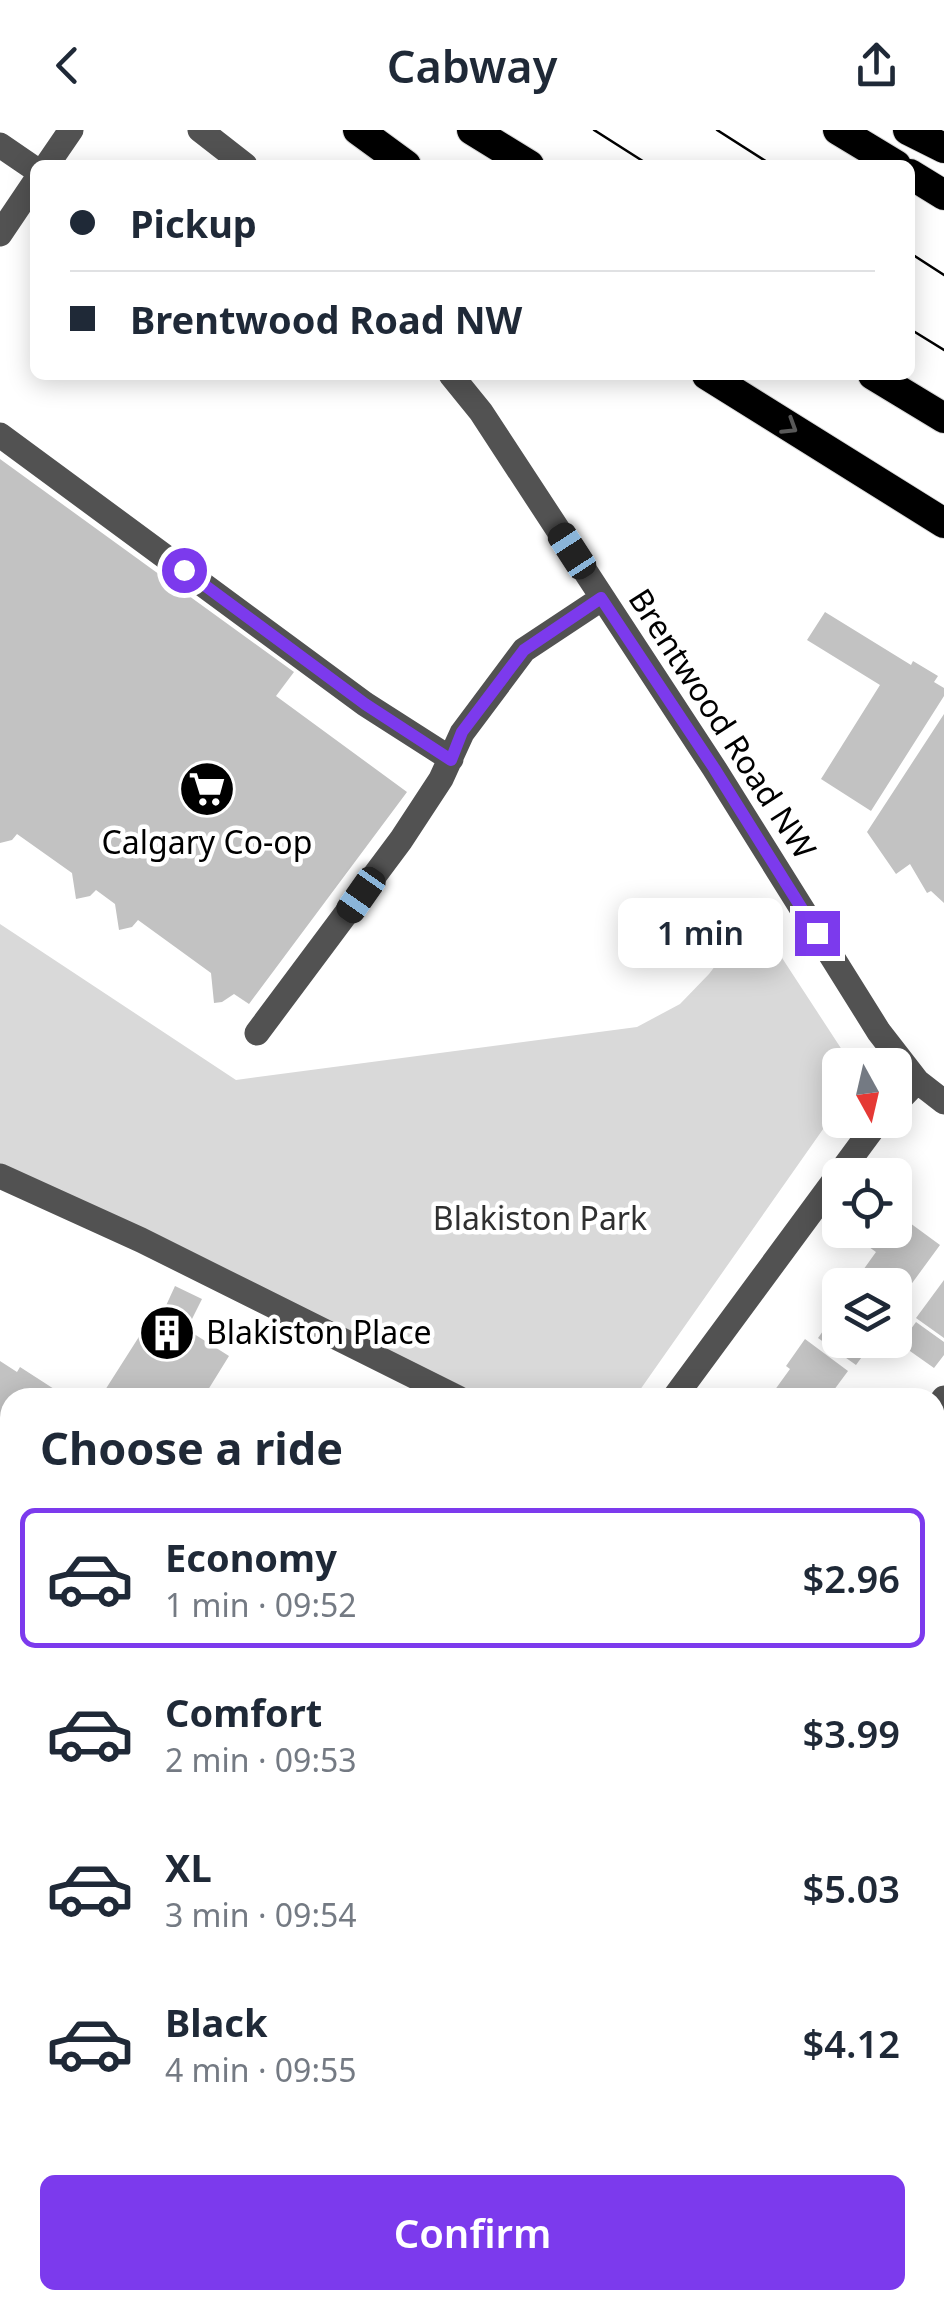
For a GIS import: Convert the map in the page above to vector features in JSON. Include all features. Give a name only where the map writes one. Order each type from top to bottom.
[{"type":"highway","points":[[358,130],[399,160]]},
{"type":"highway","points":[[472,130],[521,160]]},
{"type":"highway","points":[[838,130],[888,160]]},
{"type":"highway","points":[[908,130],[944,148]]},
{"type":"highway","points":[[915,177],[944,194]]},
{"type":"highway","points":[[715,380],[944,524]]},
{"type":"highway","points":[[881,380],[944,418]]},
{"type":"street","points":[[50,160],[71,130]]},
{"type":"street","points":[[200,130],[239,160]]},
{"type":"street","points":[[0,145],[30,166]]},
{"type":"street","points":[[2,225],[30,189]]},
{"type":"street","name":"Brentwood Road NW","points":[[456,380],[481,412],[714,768],[880,1032],[917,1081],[944,1102]]},
{"type":"street","points":[[0,435],[365,704],[451,760]]},
{"type":"street","points":[[257,1033],[391,854],[442,779],[462,732],[524,650],[601,598]]},
{"type":"street","points":[[912,1086],[917,1081]]},
{"type":"street","points":[[681,1388],[867,1138]]},
{"type":"street","points":[[0,1176],[142,1240],[438,1388]]},
{"type":"green space","name":"Blakiston Park","points":[[754,915],[841,1048],[822,1048],[822,1131],[641,1388],[465,1388],[0,1164],[0,924],[236,1080],[637,1027],[680,1004],[709,974]]},
{"type":"building","name":"Calgary Co-op","points":[[0,459],[294,672],[276,696],[407,792],[249,1004],[234,994],[214,1003],[211,973],[138,920],[132,927],[119,930],[115,904],[96,890],[90,896],[76,899],[72,873],[17,834],[0,843]]},
{"type":"building","points":[[825,612],[911,665],[913,661],[938,676],[934,682],[944,688],[944,696],[871,811],[821,779],[880,685],[807,640]]},
{"type":"building","points":[[944,714],[944,903],[931,891],[927,893],[910,864],[896,874],[867,832]]},
{"type":"building","points":[[912,1224],[940,1245],[912,1283],[912,1268],[865,1268],[876,1252],[870,1248],[912,1248]]},
{"type":"building","points":[[944,1280],[944,1338],[916,1318]]},
{"type":"building","points":[[175,1286],[202,1299],[190,1323],[164,1310]]},
{"type":"building","name":"Blakiston Place","points":[[156,1310],[229,1356],[209,1388],[106,1388]]},
{"type":"building","points":[[916,1322],[944,1342],[944,1355],[934,1368],[912,1352],[912,1328]]},
{"type":"building","points":[[805,1339],[822,1352],[822,1358],[831,1358],[848,1371],[835,1388],[776,1388],[790,1369],[786,1366]]},
{"type":"building","points":[[0,1361],[17,1372],[20,1367],[53,1388],[0,1388]]},
{"type":"tram line","points":[[594,130],[641,160]]},
{"type":"tram line","points":[[717,130],[764,160]]},
{"type":"tram line","points":[[915,256],[944,275]]},
{"type":"tram line","points":[[915,332],[944,350]]},
{"type":"place","name":"Calgary Co-op","points":[[207,789]]},
{"type":"place","name":"Blakiston Place","points":[[167,1333]]},
{"type":"route","points":[[184,570],[365,704],[451,760],[462,732],[524,650],[601,598],[817,933]]}]
